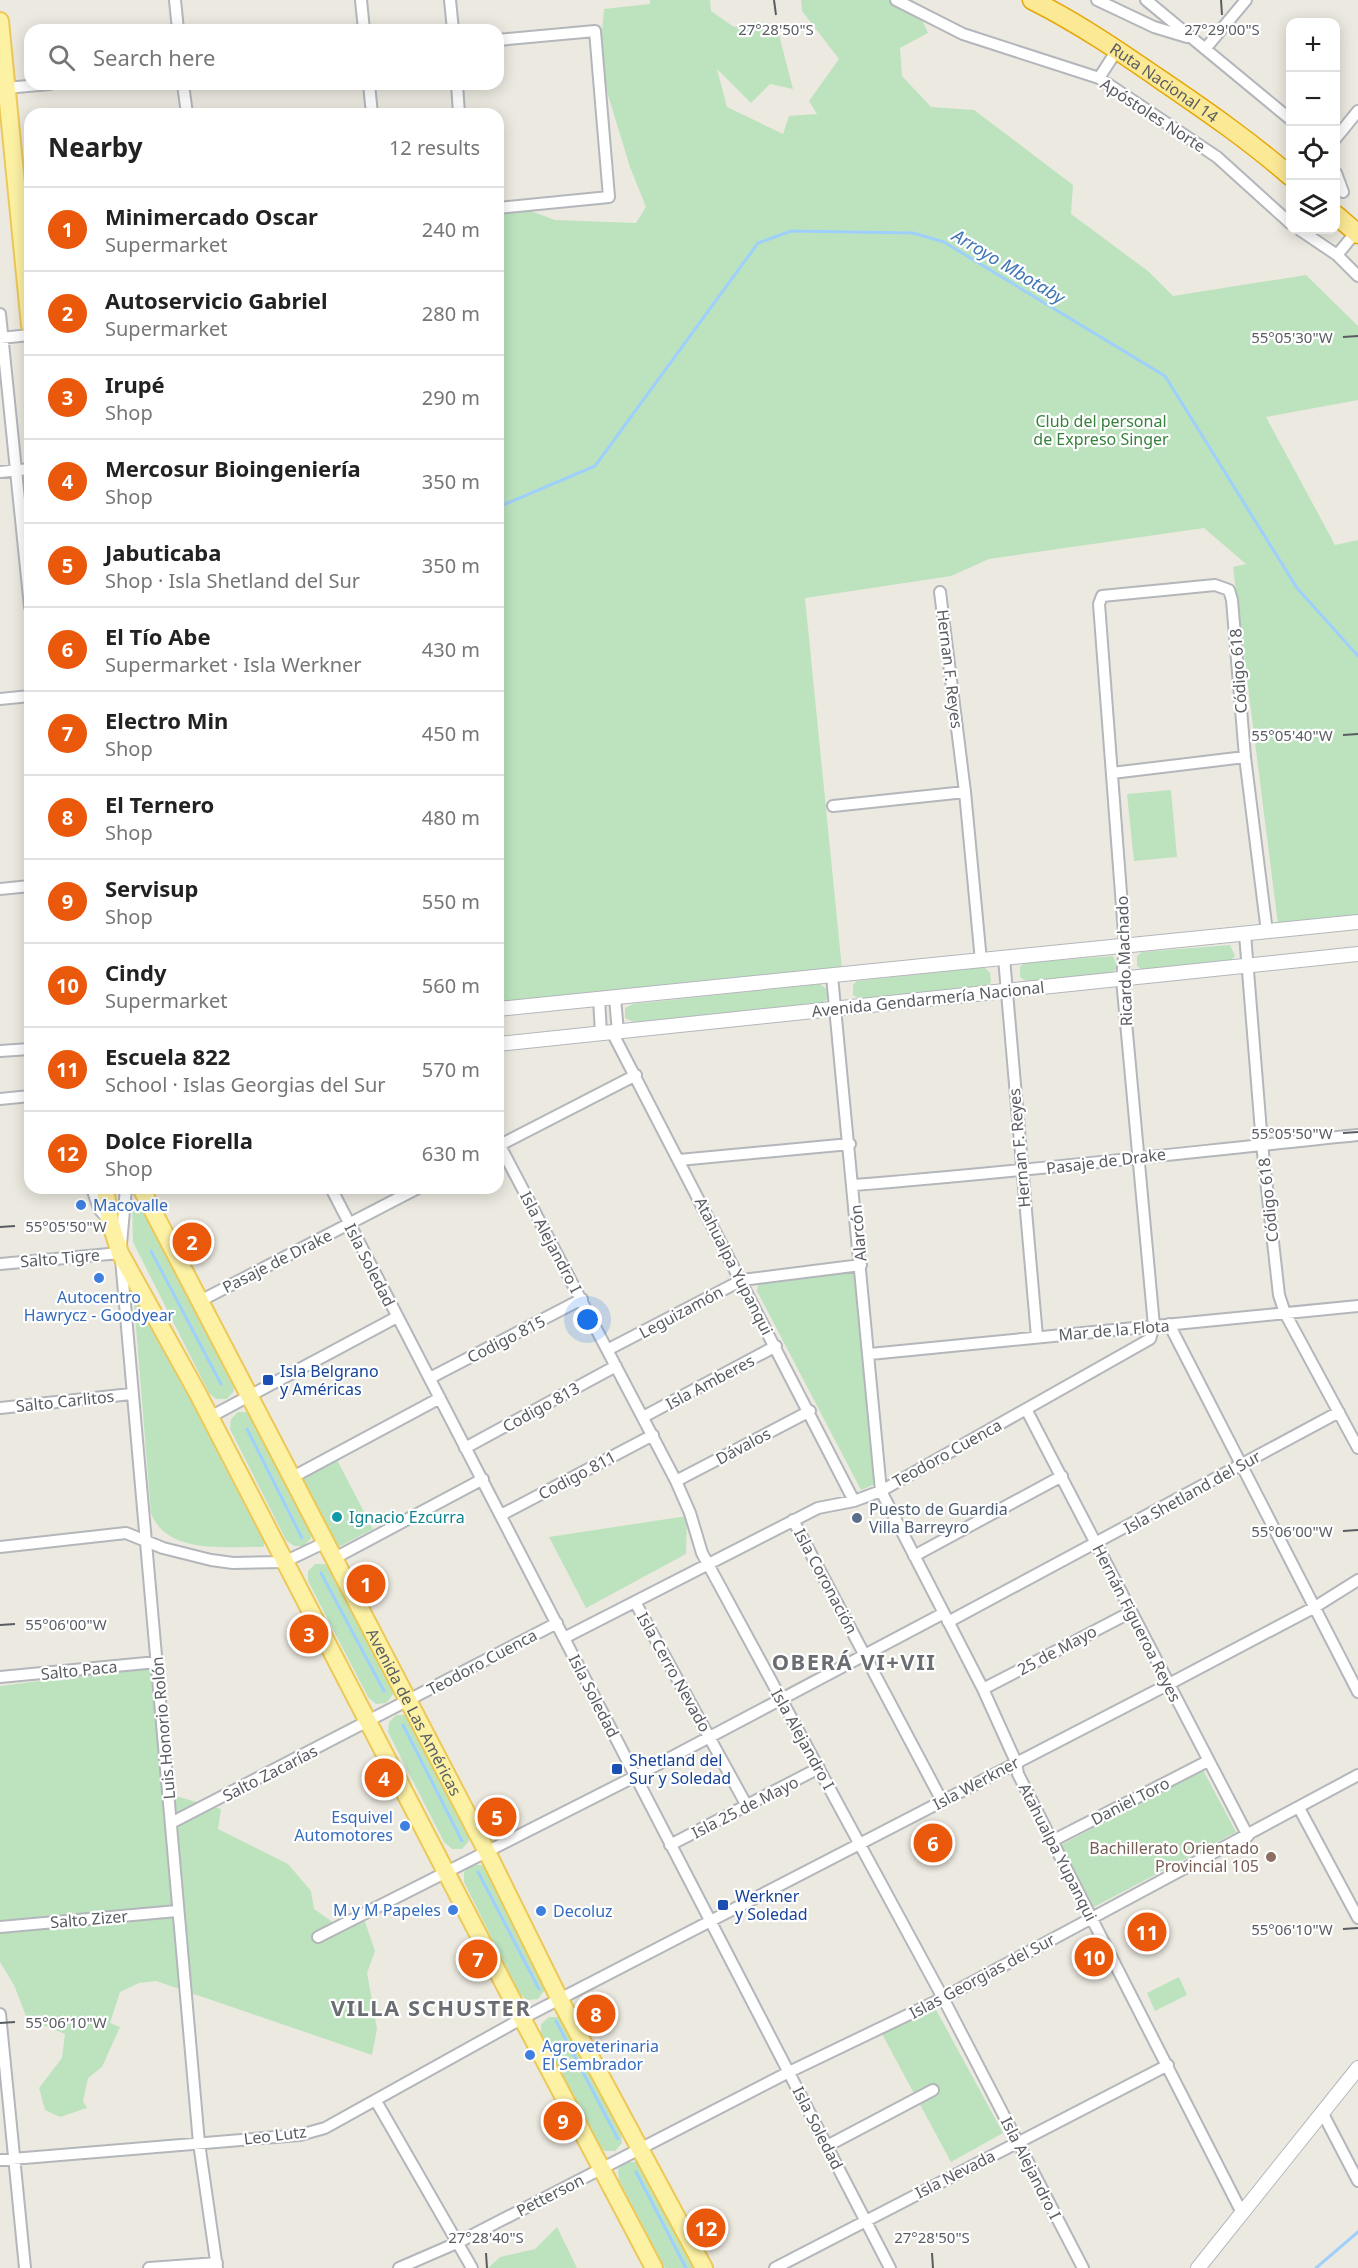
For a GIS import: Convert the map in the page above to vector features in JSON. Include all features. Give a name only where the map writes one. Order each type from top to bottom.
[{"type":"highway","name":"Ruta Nacional 14","points":[[1032,0],[1072,19],[1118,50],[1197,105],[1286,173]]},
{"type":"highway","points":[[1340,219],[1357,233]]},
{"type":"main road","points":[[0,21],[6,88],[4,116],[24,238]]},
{"type":"main road","points":[[107,1194],[120,1253],[210,1417],[654,2268]]},
{"type":"main road","name":"Avenida de Las Américas","points":[[144,1194],[486,1850],[560,2000],[704,2268]]},
{"type":"street","points":[[175,0],[177,24]]},
{"type":"street","points":[[361,0],[363,24]]},
{"type":"street","points":[[450,0],[452,24]]},
{"type":"street","name":"Apóstoles Norte","points":[[896,0],[963,34],[1099,78],[1217,157],[1286,219]]},
{"type":"street","points":[[1097,0],[1154,27],[1193,39]]},
{"type":"street","points":[[1146,0],[1286,116]]},
{"type":"street","points":[[1205,49],[1246,0]]},
{"type":"street","points":[[504,39],[595,31],[609,197],[504,207]]},
{"type":"street","points":[[1099,78],[1118,50]]},
{"type":"street","points":[[6,88],[24,86]]},
{"type":"street","points":[[184,90],[186,108]]},
{"type":"street","points":[[370,90],[371,108]]},
{"type":"street","points":[[457,90],[459,108]]},
{"type":"street","points":[[1340,132],[1358,111]]},
{"type":"street","points":[[1338,180],[1342,192]]},
{"type":"street","points":[[1337,255],[1357,233]]},
{"type":"street","points":[[1306,234],[1337,255],[1358,276]]},
{"type":"street","points":[[0,314],[24,548]]},
{"type":"street","points":[[1,338],[24,336]]},
{"type":"street","points":[[0,472],[24,469]]},
{"type":"street","name":"Código 618","points":[[1102,596],[1215,585],[1229,590],[1232,600],[1245,757],[1267,932]]},
{"type":"street","name":"Hernan F. Reyes","points":[[940,592],[965,792],[981,960]]},
{"type":"street","name":"Ricardo Machado","points":[[1102,596],[1099,604],[1125,946],[1122,978],[1154,1326]]},
{"type":"street","points":[[0,699],[24,697]]},
{"type":"street","points":[[1112,773],[1245,757]]},
{"type":"street","points":[[833,806],[965,792]]},
{"type":"street","points":[[0,889],[24,887]]},
{"type":"street","name":"Avenida Gendarmería Nacional","points":[[504,1009],[1358,922]]},
{"type":"street","name":"Código 618","points":[[1245,934],[1262,1144],[1279,1295],[1285,1313],[1358,1448]]},
{"type":"street","name":"Avenida Gendarmería Nacional","points":[[504,1043],[1358,954]]},
{"type":"street","name":"Hernan F. Reyes","points":[[1004,958],[1037,1337]]},
{"type":"street","name":"Alarcón","points":[[832,976],[854,1185],[881,1491]]},
{"type":"street","points":[[610,1032],[615,998]]},
{"type":"street","points":[[599,999],[610,1032]]},
{"type":"street","name":"Atahualpa Yupanqui","points":[[610,1032],[636,1075],[810,1411],[854,1501]]},
{"type":"street","points":[[0,1052],[24,1050]]},
{"type":"street","points":[[504,1141],[636,1075]]},
{"type":"street","points":[[0,1099],[24,1097]]},
{"type":"street","name":"Pasaje de Drake","points":[[854,1185],[1021,1172],[1138,1157],[1358,1135]]},
{"type":"street","points":[[679,1160],[850,1144]]},
{"type":"street","name":"Isla Alejandro I","points":[[504,1153],[609,1349],[676,1481],[690,1514],[702,1553],[943,1998],[1083,2268]]},
{"type":"street","points":[[94,1194],[99,1209],[116,1228]]},
{"type":"street","points":[[116,1228],[124,1194]]},
{"type":"street","name":"Isla Soledad","points":[[334,1194],[890,2268]]},
{"type":"street","name":"Pasaje de Drake","points":[[200,1301],[407,1194]]},
{"type":"street","name":"Salto Tigre","points":[[0,1264],[120,1253]]},
{"type":"street","name":"Luis Honorio Rolón","points":[[120,1253],[199,2143],[217,2265]]},
{"type":"street","name":"Leguizamón","points":[[609,1349],[742,1280],[861,1265]]},
{"type":"street","name":"Codigo 815","points":[[430,1378],[582,1299]]},
{"type":"street","name":"Mar de la Flota","points":[[870,1354],[1358,1306]]},
{"type":"street","points":[[210,1417],[397,1317]]},
{"type":"street","points":[[1168,1324],[1358,1692]]},
{"type":"street","name":"Teodoro Cuenca","points":[[564,1638],[818,1508],[854,1501],[881,1491],[1150,1339],[1154,1326]]},
{"type":"street","name":"Isla Amberes","points":[[643,1417],[776,1346]]},
{"type":"street","name":"Codigo 813","points":[[465,1448],[616,1366]]},
{"type":"street","name":"Salto Carlitos","points":[[0,1408],[131,1394]]},
{"type":"street","points":[[291,1478],[440,1398]]},
{"type":"street","name":"Hernán Figueroa Reyes","points":[[1026,1408],[1248,1836]]},
{"type":"street","name":"Dávalos","points":[[676,1481],[810,1411]]},
{"type":"street","name":"Isla Shetland del Sur","points":[[318,1937],[446,1870],[634,1777],[867,1655],[1096,1544],[1339,1412]]},
{"type":"street","name":"Codigo 811","points":[[501,1515],[653,1435]]},
{"type":"street","points":[[914,1556],[1062,1476]]},
{"type":"street","points":[[333,1559],[483,1479]]},
{"type":"street","name":"Atahualpa Yupanqui","points":[[881,1491],[983,1689],[1016,1762],[1018,1774],[1241,2211]]},
{"type":"street","name":"Isla Coronación","points":[[793,1520],[867,1655],[942,1802]]},
{"type":"street","points":[[0,1547],[126,1533],[163,1548],[233,1563],[284,1562],[324,1543]]},
{"type":"street","name":"Isla Werkner","points":[[523,2018],[1169,1684],[1315,1607],[1358,1580]]},
{"type":"street","name":"Isla Cerro Nevado","points":[[635,1602],[747,1806]]},
{"type":"street","name":"25 de Mayo","points":[[983,1689],[1131,1612]]},
{"type":"street","name":"Teodoro Cuenca","points":[[369,1722],[557,1623]]},
{"type":"street","name":"Salto Paca","points":[[0,1677],[157,1662]]},
{"type":"street","name":"Salto Zacarías","points":[[171,1823],[369,1722]]},
{"type":"street","name":"Daniel Toro","points":[[1052,1841],[1208,1761]]},
{"type":"street","name":"Isla 25 de Mayo","points":[[670,1845],[819,1768]]},
{"type":"street","name":"Islas Georgias del Sur","points":[[601,2169],[789,2072],[943,1998],[1358,1775]]},
{"type":"street","points":[[1299,1808],[1358,1918]]},
{"type":"street","name":"Salto Zizer","points":[[0,1927],[177,1911]]},
{"type":"street","points":[[0,2014],[25,2268]]},
{"type":"street","name":"Leo Lutz","points":[[0,2160],[300,2135],[325,2128],[523,2018]]},
{"type":"street","name":"Isla Nevada","points":[[775,2268],[1168,2065]]},
{"type":"street","points":[[1198,2268],[1241,2211],[1358,2069]]},
{"type":"street","points":[[827,2146],[933,2090]]},
{"type":"street","points":[[376,2101],[472,2268]]},
{"type":"street","points":[[1322,2112],[1358,2181]]},
{"type":"street","name":"Petterson","points":[[400,2268],[459,2242],[601,2169]]},
{"type":"street","points":[[149,2268],[217,2265]]},
{"type":"green space","name":"Club del personal de Expreso Singer","points":[[650,0],[710,0],[711,11],[734,27],[757,22],[778,31],[793,89],[770,84],[751,103],[717,69],[727,107],[783,134],[789,116],[817,114],[809,101],[839,59],[802,11],[801,0],[913,0],[928,33],[900,48],[902,76],[931,107],[974,110],[1073,185],[1071,214],[1148,271],[1173,296],[1306,275],[1358,326],[1358,400],[1266,417],[1335,545],[1358,540],[1358,915],[1278,925],[1233,567],[1246,564],[1204,528],[989,559],[951,576],[805,598],[842,969],[504,1010],[504,201],[555,220],[636,223],[646,207],[630,167],[608,95],[600,58],[604,9],[650,4]]},
{"type":"green space","points":[[1171,790],[1177,857],[1134,861],[1127,794]]},
{"type":"green space","points":[[1230,945],[1235,956],[1229,962],[1143,970],[1137,966],[1137,956],[1142,952]]},
{"type":"green space","points":[[1113,956],[1117,967],[1112,973],[1026,981],[1020,977],[1020,967],[1024,963]]},
{"type":"green space","points":[[984,967],[990,973],[991,982],[987,987],[859,999],[853,995],[853,985],[857,981]]},
{"type":"green space","points":[[820,984],[826,989],[828,998],[823,1003],[634,1022],[625,1018],[625,1008],[633,1004]]},
{"type":"green space","points":[[139,1199],[150,1225],[157,1233],[233,1381],[234,1391],[227,1399],[216,1399],[209,1393],[133,1242],[132,1202]]},
{"type":"green space","points":[[856,1271],[877,1483],[861,1490],[757,1291],[759,1280]]},
{"type":"green space","points":[[142,1298],[266,1541],[263,1547],[215,1547],[183,1542],[170,1536],[159,1526],[151,1513],[134,1302]]},
{"type":"green space","points":[[238,1412],[248,1412],[255,1420],[310,1528],[311,1538],[304,1546],[294,1546],[286,1540],[230,1429],[231,1419]]},
{"type":"green space","points":[[337,1460],[373,1529],[333,1550],[298,1480]]},
{"type":"green space","points":[[687,1516],[686,1554],[586,1608],[549,1537]]},
{"type":"green space","points":[[315,1564],[325,1564],[332,1572],[392,1685],[393,1695],[386,1703],[376,1704],[368,1697],[308,1581],[308,1571]]},
{"type":"green space","points":[[156,1666],[172,1795],[221,1809],[218,1829],[288,1864],[311,1891],[314,1909],[334,1923],[364,1919],[375,1951],[367,1973],[377,2029],[372,2055],[156,1981],[139,1983],[120,1992],[110,2023],[120,2027],[102,2067],[88,2078],[83,2101],[87,2108],[60,2117],[45,2110],[39,2088],[62,2058],[65,2034],[38,2023],[31,2029],[14,1985],[0,1962],[0,1686]]},
{"type":"green space","points":[[396,1715],[406,1715],[413,1723],[468,1830],[469,1841],[462,1849],[452,1849],[444,1842],[388,1732],[389,1722]]},
{"type":"green space","points":[[1203,1770],[1236,1832],[1094,1907],[1061,1845]]},
{"type":"green space","points":[[471,1865],[482,1865],[488,1873],[544,1981],[544,1991],[538,1999],[527,2000],[519,1993],[464,1882],[464,1872]]},
{"type":"green space","points":[[1179,1977],[1187,1995],[1155,2011],[1147,1993]]},
{"type":"green space","points":[[934,2006],[1003,2133],[951,2162],[882,2034]]},
{"type":"green space","points":[[549,2017],[559,2017],[566,2025],[621,2133],[622,2143],[615,2151],[605,2151],[597,2144],[541,2034],[541,2024]]},
{"type":"green space","points":[[626,2162],[636,2162],[643,2169],[695,2268],[665,2268],[619,2180],[618,2169]]},
{"type":"green space","points":[[557,2227],[577,2268],[488,2268],[500,2257],[535,2249]]},
{"type":"waterway","name":"Arroyo Mbotaby","points":[[504,504],[595,466],[758,243],[791,231],[913,233],[944,242],[1165,376],[1297,588],[1358,656]]},
{"type":"waterway","points":[[151,1251],[221,1384]]},
{"type":"waterway","points":[[247,1429],[302,1538]]},
{"type":"waterway","points":[[321,1573],[384,1691]]},
{"type":"waterway","points":[[403,1725],[462,1841]]},
{"type":"waterway","points":[[478,1872],[539,1989]]},
{"type":"waterway","points":[[556,2021],[618,2139]]},
{"type":"waterway","points":[[636,2172],[686,2268]]},
{"type":"waterway","name":"Arroyo Mbotaby","points":[[1316,2268],[1358,2232]]},
{"type":"place","name":"Macovalle","points":[[81,1205]]},
{"type":"place","name":"Autoservicio Gabriel","points":[[192,1242]]},
{"type":"place","name":"Autocentro Hawrycz - Goodyear","points":[[99,1278]]},
{"type":"place","name":"Isla Belgrano y Américas","points":[[268,1380]]},
{"type":"place","name":"Ignacio Ezcurra","points":[[337,1517]]},
{"type":"place","name":"Puesto de Guardia Villa Barreyro","points":[[857,1518]]},
{"type":"place","name":"Minimercado Oscar","points":[[366,1584]]},
{"type":"place","name":"Irupé","points":[[309,1634]]},
{"type":"place","name":"Shetland del Sur y Soledad","points":[[617,1769]]},
{"type":"place","name":"Mercosur Bioingeniería","points":[[384,1778]]},
{"type":"place","name":"Jabuticaba","points":[[497,1817]]},
{"type":"place","name":"Esquivel Automotores","points":[[405,1826]]},
{"type":"place","name":"El Tío Abe","points":[[933,1843]]},
{"type":"place","name":"Bachillerato Orientado Provincial 105","points":[[1271,1857]]},
{"type":"place","name":"Werkner y Soledad","points":[[723,1905]]},
{"type":"place","name":"M y M Papeles","points":[[453,1910]]},
{"type":"place","name":"Decoluz","points":[[541,1911]]},
{"type":"place","name":"Escuela 822","points":[[1147,1932]]},
{"type":"place","name":"Cindy","points":[[1094,1957]]},
{"type":"place","name":"Electro Min","points":[[478,1959]]},
{"type":"place","name":"El Ternero","points":[[596,2014]]},
{"type":"place","name":"Agroveterinaria El Sembrador","points":[[530,2055]]},
{"type":"place","name":"Servisup","points":[[563,2121]]},
{"type":"place","name":"Dolce Fiorella","points":[[706,2228]]},
{"type":"district","name":"OBERÁ VI+VII","points":[[854,1661]]},
{"type":"district","name":"VILLA SCHUSTER","points":[[431,2007]]}]
